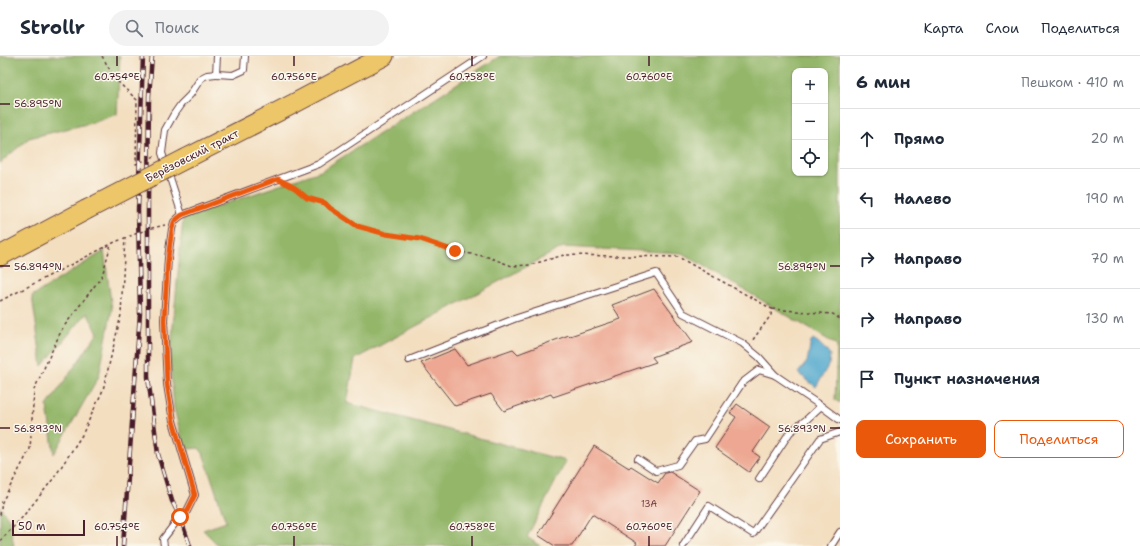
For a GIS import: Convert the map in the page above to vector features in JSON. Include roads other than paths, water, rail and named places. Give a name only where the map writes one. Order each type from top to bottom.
[{"type":"main road","name":"Берёзовский тракт","points":[[0,256],[384,56]]},
{"type":"lane","points":[[216,74],[218,56]]},
{"type":"lane","points":[[182,215],[162,154],[165,130],[174,114],[190,95],[201,78],[207,75],[216,74],[233,75],[244,70],[245,56]]},
{"type":"lane","points":[[164,546],[163,539],[180,517],[187,511],[195,495],[173,421],[167,384],[164,320],[168,258],[174,222],[182,215],[319,164],[484,56]]},
{"type":"lane","points":[[409,360],[514,319],[656,273],[684,313],[742,343],[759,357],[775,375],[840,420]]},
{"type":"lane","points":[[638,459],[656,471],[678,464],[695,441],[705,439],[742,383],[759,370],[775,375]]},
{"type":"lane","points":[[759,479],[790,432],[821,406]]},
{"type":"lane","points":[[683,546],[709,506],[753,534],[820,439],[840,432]]},
{"type":"lane","points":[[831,546],[840,532]]},
{"type":"water","points":[[813,339],[830,354],[829,364],[816,387],[798,373],[807,362],[811,341]]},
{"type":"railway","points":[[123,546],[140,313],[138,210],[143,56]]},
{"type":"railway","points":[[152,56],[149,96],[148,377],[158,454],[172,501],[180,517],[190,546]]}]
